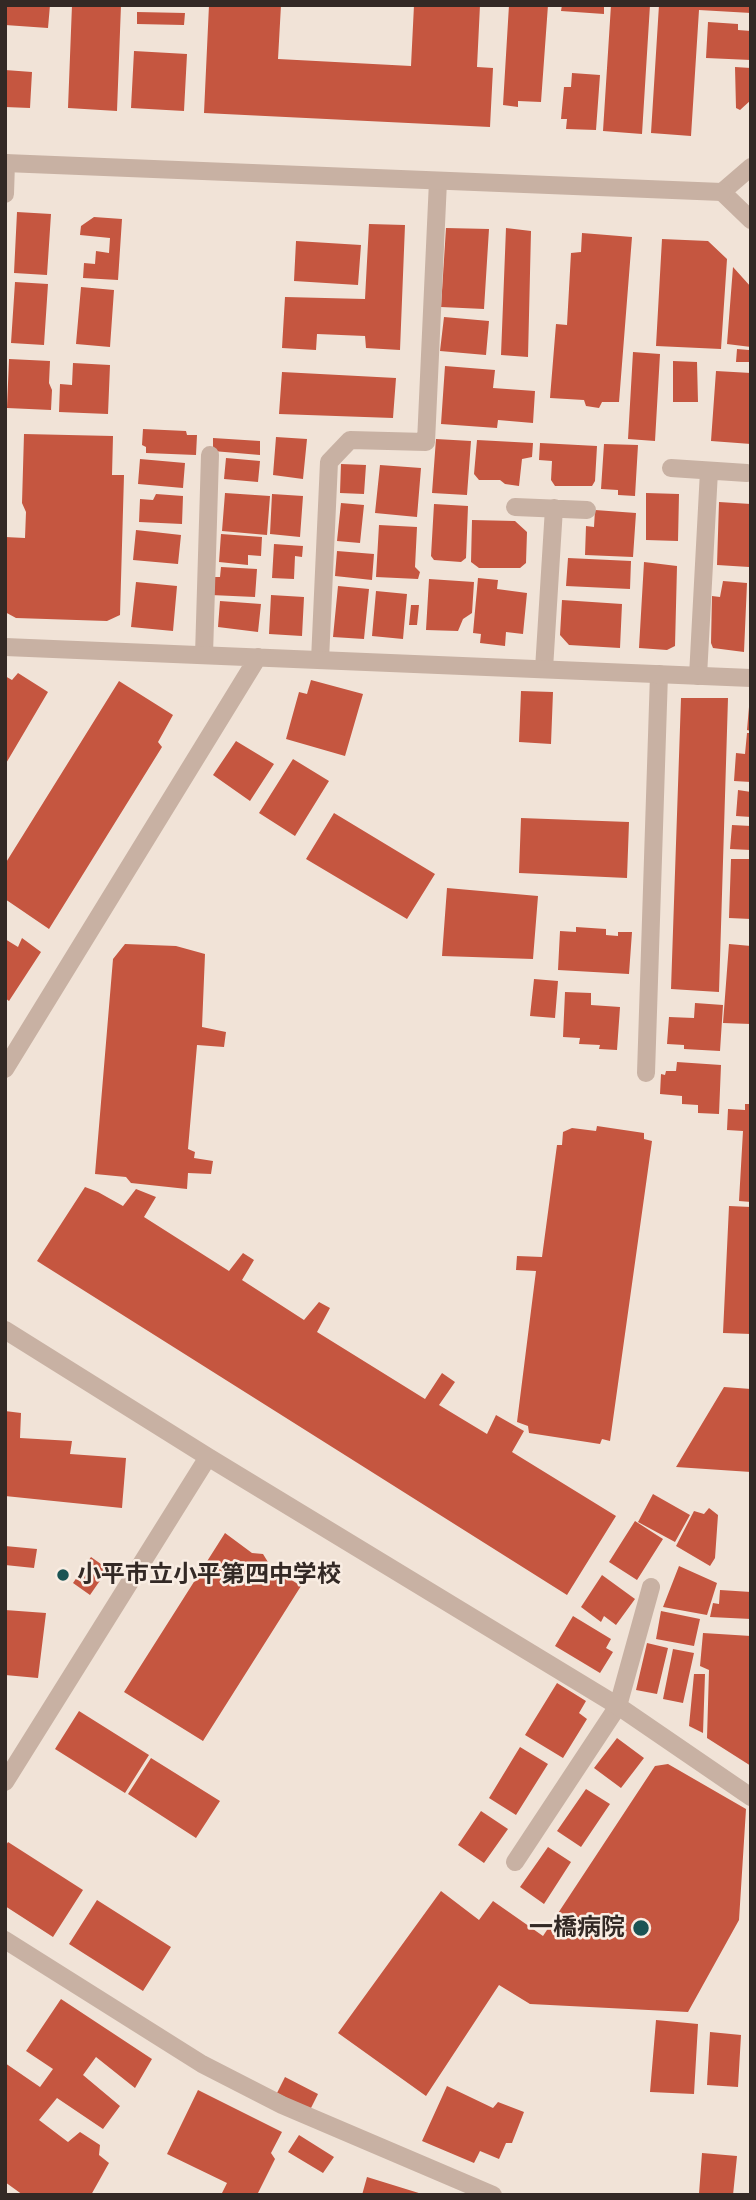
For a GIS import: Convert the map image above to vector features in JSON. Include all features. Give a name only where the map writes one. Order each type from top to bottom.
[{"type":"street","points":[[5,194],[6,163],[722,192],[751,220]]},
{"type":"street","points":[[722,192],[751,167]]},
{"type":"street","points":[[320,660],[329,461],[350,440],[426,443],[438,181]]},
{"type":"street","points":[[204,655],[210,455]]},
{"type":"street","points":[[671,468],[747,472]]},
{"type":"street","points":[[698,676],[709,471]]},
{"type":"street","points":[[515,507],[587,510]]},
{"type":"street","points":[[544,669],[554,508]]},
{"type":"street","points":[[5,647],[751,678]]},
{"type":"street","points":[[5,1069],[258,657]]},
{"type":"street","points":[[646,1073],[659,674]]},
{"type":"street","points":[[5,1330],[208,1457],[618,1706],[751,1797]]},
{"type":"street","points":[[5,1782],[208,1457]]},
{"type":"street","points":[[516,1862],[618,1706],[651,1587]]},
{"type":"street","points":[[5,1940],[202,2064],[282,2105],[493,2195]]},
{"type":"building","points":[[5,5],[50,5],[48,28],[5,25]]},
{"type":"building","points":[[72,5],[121,5],[117,111],[68,108]]},
{"type":"building","points":[[209,5],[281,5],[278,59],[411,66],[414,5],[480,5],[477,67],[493,68],[490,127],[204,113]]},
{"type":"building","points":[[509,5],[548,5],[541,102],[518,101],[518,107],[503,105]]},
{"type":"building","points":[[562,5],[604,5],[604,14],[561,11]]},
{"type":"building","points":[[611,5],[650,5],[642,134],[603,131]]},
{"type":"building","points":[[659,5],[751,5],[751,13],[699,10],[691,136],[651,133]]},
{"type":"building","points":[[137,12],[185,13],[184,25],[137,24]]},
{"type":"building","points":[[708,22],[738,24],[738,30],[751,31],[751,60],[706,58]]},
{"type":"building","points":[[134,51],[187,54],[184,111],[131,108]]},
{"type":"building","points":[[735,67],[751,68],[751,100],[740,110],[736,108]]},
{"type":"building","points":[[5,70],[32,72],[30,108],[5,107]]},
{"type":"building","points":[[572,73],[600,75],[596,130],[566,129],[567,119],[561,119],[564,87],[571,87]]},
{"type":"building","points":[[17,212],[51,214],[47,275],[14,273]]},
{"type":"building","points":[[94,217],[122,219],[118,280],[83,278],[84,263],[95,264],[96,251],[109,253],[110,238],[80,235],[81,226]]},
{"type":"building","points":[[369,224],[405,225],[400,350],[366,348],[365,336],[317,334],[316,350],[282,348],[285,297],[365,299]]},
{"type":"building","points":[[446,228],[489,229],[484,309],[441,307]]},
{"type":"building","points":[[506,228],[531,231],[528,357],[501,355]]},
{"type":"building","points":[[582,233],[632,237],[619,402],[602,402],[599,408],[586,406],[584,400],[550,398],[556,324],[567,325],[571,253],[581,252]]},
{"type":"building","points":[[662,239],[708,241],[727,259],[721,349],[656,346]]},
{"type":"building","points":[[296,241],[361,245],[358,285],[294,281]]},
{"type":"building","points":[[733,267],[751,287],[751,347],[727,344]]},
{"type":"building","points":[[15,282],[48,284],[44,345],[11,343]]},
{"type":"building","points":[[81,287],[114,290],[110,347],[76,344]]},
{"type":"building","points":[[444,317],[489,321],[486,355],[440,351]]},
{"type":"building","points":[[737,349],[749,350],[749,362],[736,362]]},
{"type":"building","points":[[633,352],[660,354],[655,441],[628,439]]},
{"type":"building","points":[[9,359],[50,361],[51,410],[7,408]]},
{"type":"building","points":[[673,361],[697,362],[698,402],[673,402]]},
{"type":"building","points":[[73,363],[110,365],[108,414],[59,412],[60,384],[72,385]]},
{"type":"building","points":[[445,366],[495,370],[493,388],[535,391],[533,423],[498,420],[497,428],[441,424]]},
{"type":"building","points":[[716,371],[751,373],[751,444],[711,441]]},
{"type":"building","points":[[282,372],[396,378],[393,418],[279,414]]},
{"type":"building","points":[[143,429],[186,431],[187,435],[197,435],[196,455],[146,453],[146,447],[142,445]]},
{"type":"building","points":[[24,434],[113,436],[112,475],[124,475],[120,615],[107,621],[16,618],[5,612],[5,537],[25,538],[26,512],[22,503]]},
{"type":"building","points":[[276,437],[307,439],[303,479],[273,475]]},
{"type":"building","points":[[213,438],[260,441],[260,455],[213,451]]},
{"type":"building","points":[[436,439],[471,441],[467,495],[432,493]]},
{"type":"building","points":[[477,440],[533,443],[532,457],[522,459],[519,486],[505,484],[500,480],[479,480],[474,474]]},
{"type":"building","points":[[540,443],[597,446],[595,481],[592,486],[555,486],[551,480],[552,461],[539,460]]},
{"type":"building","points":[[604,444],[638,445],[635,496],[618,495],[618,490],[601,489]]},
{"type":"building","points":[[226,458],[260,461],[258,482],[224,479]]},
{"type":"building","points":[[140,459],[185,463],[183,488],[138,484]]},
{"type":"building","points":[[341,464],[366,465],[364,494],[340,493]]},
{"type":"building","points":[[380,465],[421,468],[417,517],[375,513]]},
{"type":"building","points":[[225,493],[270,496],[267,535],[222,531]]},
{"type":"building","points":[[646,493],[679,494],[678,541],[646,540]]},
{"type":"building","points":[[156,494],[183,496],[182,524],[139,522],[140,499],[153,500]]},
{"type":"building","points":[[272,494],[303,496],[300,537],[270,534]]},
{"type":"building","points":[[719,502],[751,504],[749,567],[717,565]]},
{"type":"building","points":[[341,503],[364,505],[360,543],[337,541]]},
{"type":"building","points":[[434,504],[468,506],[466,558],[461,562],[434,560],[431,556]]},
{"type":"building","points":[[595,510],[636,513],[633,557],[585,555],[586,526],[594,527]]},
{"type":"building","points":[[472,520],[515,521],[527,532],[526,563],[520,568],[479,568],[471,562]]},
{"type":"building","points":[[379,525],[417,527],[415,567],[420,572],[418,579],[376,577]]},
{"type":"building","points":[[136,530],[181,535],[178,564],[133,560]]},
{"type":"building","points":[[221,534],[262,537],[261,556],[248,555],[248,565],[219,562]]},
{"type":"building","points":[[274,544],[303,546],[302,557],[295,556],[294,579],[272,578]]},
{"type":"building","points":[[337,551],[374,554],[372,580],[335,576]]},
{"type":"building","points":[[568,558],[631,561],[630,589],[566,586]]},
{"type":"building","points":[[644,562],[677,566],[675,646],[667,650],[639,648]]},
{"type":"building","points":[[221,567],[257,569],[255,597],[211,595],[212,577],[220,577]]},
{"type":"building","points":[[478,578],[498,580],[497,589],[527,593],[523,634],[506,632],[505,646],[480,643],[481,634],[473,633]]},
{"type":"building","points":[[429,579],[474,582],[472,613],[463,619],[458,631],[426,630]]},
{"type":"building","points":[[723,581],[747,583],[744,652],[713,648],[711,643],[712,596],[720,597]]},
{"type":"building","points":[[136,582],[177,586],[173,631],[131,627]]},
{"type":"building","points":[[338,586],[369,589],[364,639],[333,637]]},
{"type":"building","points":[[376,591],[407,594],[403,639],[372,636]]},
{"type":"building","points":[[271,595],[304,597],[302,636],[269,634]]},
{"type":"building","points":[[562,600],[622,604],[620,648],[569,645],[560,635]]},
{"type":"building","points":[[220,601],[261,604],[258,632],[218,627]]},
{"type":"building","points":[[411,605],[419,605],[417,625],[409,625]]},
{"type":"building","points":[[18,673],[48,692],[5,765],[5,676],[12,680]]},
{"type":"building","points":[[311,680],[363,694],[345,756],[286,739],[299,692],[307,694]]},
{"type":"building","points":[[119,681],[173,715],[158,742],[162,747],[49,929],[5,899],[5,864]]},
{"type":"building","points":[[521,691],[553,692],[551,744],[519,742]]},
{"type":"building","points":[[681,698],[728,698],[719,992],[671,989]]},
{"type":"building","points":[[749,707],[751,708],[751,731],[747,730]]},
{"type":"building","points":[[747,733],[751,733],[751,782],[734,781],[736,753],[745,754]]},
{"type":"building","points":[[236,741],[274,764],[250,801],[213,775]]},
{"type":"building","points":[[293,759],[329,781],[295,836],[259,813]]},
{"type":"building","points":[[738,790],[751,792],[751,817],[736,816]]},
{"type":"building","points":[[334,813],[435,874],[407,919],[306,859]]},
{"type":"building","points":[[521,818],[629,822],[627,878],[519,873]]},
{"type":"building","points":[[732,825],[751,826],[751,850],[730,849]]},
{"type":"building","points":[[731,859],[751,859],[751,919],[729,918]]},
{"type":"building","points":[[447,888],[538,896],[533,959],[442,956]]},
{"type":"building","points":[[576,927],[606,929],[606,935],[618,936],[618,932],[632,932],[629,974],[558,970],[560,931],[576,932]]},
{"type":"building","points":[[22,938],[41,952],[9,1001],[5,998],[5,939],[18,947]]},
{"type":"building","points":[[125,944],[176,946],[205,954],[202,1027],[226,1032],[224,1047],[197,1045],[188,1149],[195,1152],[194,1158],[213,1161],[211,1174],[188,1173],[187,1189],[131,1183],[126,1177],[95,1174],[113,959]]},
{"type":"building","points":[[729,944],[751,946],[751,1024],[723,1023]]},
{"type":"building","points":[[534,979],[558,981],[555,1018],[530,1016]]},
{"type":"building","points":[[565,992],[591,993],[591,1005],[620,1007],[617,1050],[599,1049],[600,1045],[579,1044],[580,1038],[563,1037]]},
{"type":"building","points":[[695,1003],[723,1005],[720,1051],[684,1049],[684,1045],[667,1044],[669,1017],[694,1018]]},
{"type":"building","points":[[677,1062],[721,1065],[719,1114],[698,1113],[698,1105],[682,1104],[682,1096],[660,1094],[661,1074],[676,1071]]},
{"type":"building","points":[[745,1104],[751,1104],[751,1202],[739,1201],[743,1131],[727,1130],[728,1109],[745,1110]]},
{"type":"building","points":[[597,1126],[644,1133],[644,1139],[652,1141],[610,1441],[602,1439],[600,1444],[529,1433],[528,1426],[517,1422],[536,1271],[516,1270],[517,1256],[542,1257],[557,1145],[562,1145],[563,1132],[572,1128],[596,1131]]},
{"type":"building","points":[[85,1187],[123,1206],[136,1189],[156,1197],[144,1217],[229,1271],[243,1253],[254,1260],[242,1280],[304,1320],[319,1302],[330,1308],[317,1332],[425,1399],[442,1373],[455,1382],[439,1405],[487,1434],[496,1415],[524,1431],[512,1452],[616,1516],[567,1595],[37,1261]]},
{"type":"building","points":[[729,1206],[751,1207],[751,1334],[723,1333]]},
{"type":"building","points":[[724,1387],[751,1389],[751,1472],[676,1467]]},
{"type":"building","points":[[5,1411],[21,1413],[20,1438],[72,1441],[70,1454],[126,1458],[122,1508],[5,1496]]},
{"type":"building","points":[[653,1494],[690,1515],[675,1542],[638,1522]]},
{"type":"building","points":[[709,1508],[718,1515],[715,1558],[710,1566],[676,1546],[694,1511],[704,1514]]},
{"type":"building","points":[[635,1521],[663,1539],[637,1580],[609,1562]]},
{"type":"building","points":[[225,1533],[252,1553],[263,1554],[271,1567],[301,1586],[203,1741],[124,1692]]},
{"type":"building","points":[[5,1546],[37,1549],[34,1568],[5,1565]]},
{"type":"building","points":[[91,1557],[108,1569],[90,1595],[73,1583]]},
{"type":"building","points":[[679,1566],[717,1583],[707,1615],[663,1607]]},
{"type":"building","points":[[602,1575],[635,1599],[616,1625],[604,1616],[601,1622],[581,1607]]},
{"type":"building","points":[[720,1590],[751,1592],[751,1619],[710,1617],[713,1603],[719,1604]]},
{"type":"building","points":[[5,1610],[46,1613],[38,1678],[5,1675]]},
{"type":"building","points":[[661,1611],[700,1619],[694,1646],[656,1639]]},
{"type":"building","points":[[573,1616],[611,1639],[606,1648],[613,1652],[600,1673],[555,1646]]},
{"type":"building","points":[[703,1633],[751,1636],[751,1766],[707,1738],[709,1670],[700,1666]]},
{"type":"building","points":[[647,1643],[668,1648],[657,1694],[636,1690]]},
{"type":"building","points":[[673,1649],[694,1653],[683,1703],[663,1699]]},
{"type":"building","points":[[694,1674],[705,1674],[703,1733],[689,1726]]},
{"type":"building","points":[[557,1683],[586,1701],[579,1713],[587,1719],[563,1758],[525,1735]]},
{"type":"building","points":[[79,1711],[149,1755],[125,1793],[55,1749]]},
{"type":"building","points":[[617,1738],[644,1758],[621,1788],[594,1768]]},
{"type":"building","points":[[520,1747],[548,1764],[516,1815],[489,1798]]},
{"type":"building","points":[[151,1758],[220,1801],[196,1838],[128,1794]]},
{"type":"building","name":"一橋病院","points":[[668,1764],[746,1809],[739,1920],[688,2012],[530,2004],[499,1985],[426,2096],[338,2033],[441,1891],[479,1920],[493,1901],[543,1936],[655,1766]]},
{"type":"building","points":[[586,1789],[610,1804],[581,1847],[557,1831]]},
{"type":"building","points":[[481,1811],[508,1829],[484,1863],[458,1845]]},
{"type":"building","points":[[8,1842],[83,1890],[53,1937],[5,1906],[5,1847]]},
{"type":"building","points":[[548,1847],[571,1862],[544,1904],[520,1887]]},
{"type":"building","points":[[97,1900],[171,1947],[143,1991],[69,1944]]},
{"type":"building","points":[[61,1999],[152,2059],[135,2088],[96,2057],[83,2075],[120,2106],[103,2129],[57,2098],[39,2120],[68,2142],[80,2132],[100,2145],[99,2155],[109,2163],[91,2195],[23,2195],[5,2182],[5,2063],[40,2087],[53,2069],[26,2051]]},
{"type":"building","points":[[656,2020],[698,2024],[694,2094],[650,2092]]},
{"type":"building","points":[[710,2032],[741,2035],[738,2087],[707,2085]]},
{"type":"building","points":[[285,2077],[318,2094],[310,2110],[277,2093]]},
{"type":"building","points":[[447,2086],[493,2108],[498,2102],[524,2112],[512,2143],[506,2143],[499,2159],[480,2151],[474,2163],[422,2141]]},
{"type":"building","points":[[198,2090],[282,2132],[271,2153],[275,2159],[257,2195],[221,2195],[227,2183],[167,2154]]},
{"type":"building","points":[[299,2135],[334,2157],[323,2173],[288,2152]]},
{"type":"building","points":[[702,2153],[737,2156],[733,2195],[699,2194]]},
{"type":"building","points":[[367,2177],[422,2194],[422,2195],[362,2195]]},
{"type":"place","name":"小平市立小平第四中学校","points":[[63,1575]]},
{"type":"place","name":"一橋病院","points":[[641,1928]]}]
